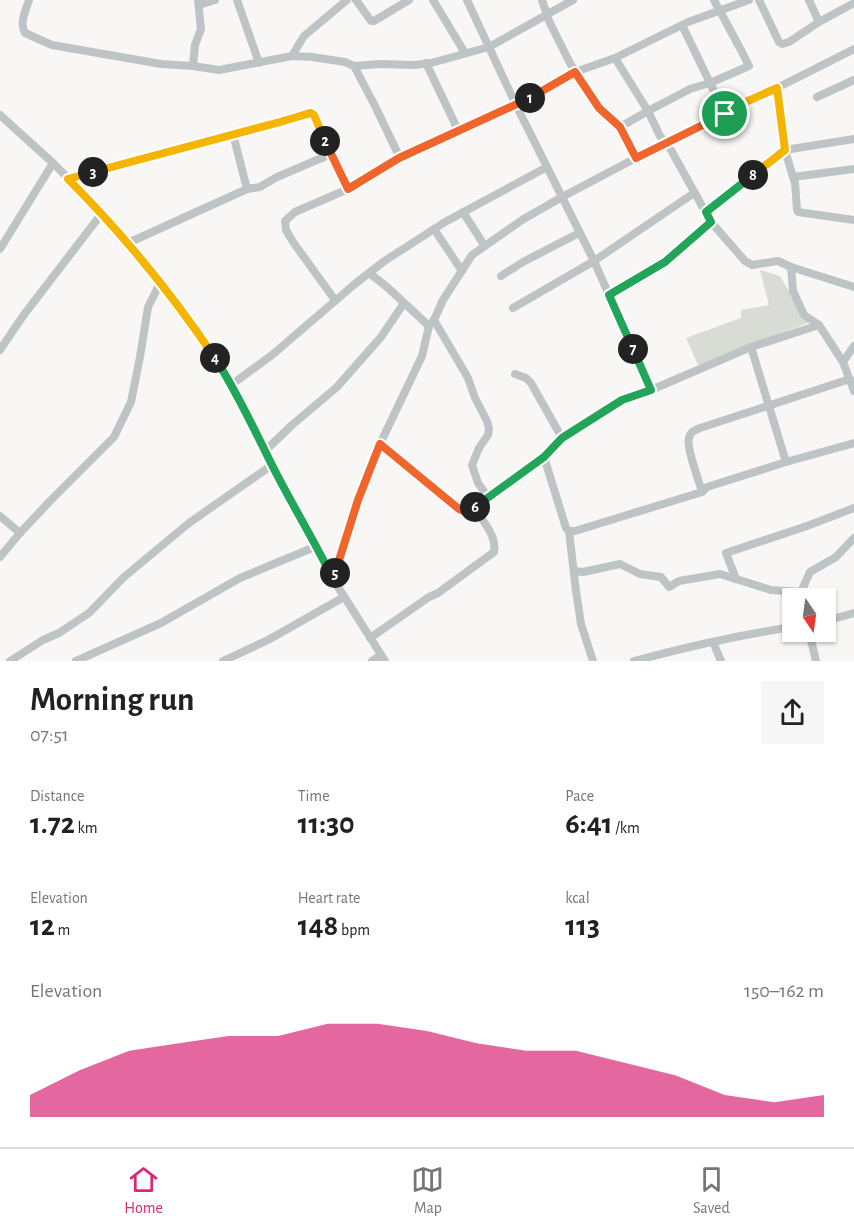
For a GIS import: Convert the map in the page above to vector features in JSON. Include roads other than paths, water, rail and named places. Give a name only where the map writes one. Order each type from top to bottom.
[{"type":"street","points":[[29,0],[22,29],[25,33],[52,45],[161,64],[219,70],[292,56],[312,57],[354,66],[426,63],[489,47],[573,0]]},
{"type":"street","points":[[193,66],[195,45],[201,29],[199,3],[215,0]]},
{"type":"street","points":[[237,0],[259,63]]},
{"type":"street","points":[[292,56],[304,36],[347,0]]},
{"type":"street","points":[[356,0],[370,21],[374,21],[409,0]]},
{"type":"street","points":[[433,0],[465,53]]},
{"type":"street","points":[[467,0],[516,105],[594,261],[651,390]]},
{"type":"street","points":[[542,0],[575,72],[599,108],[620,127],[636,158]]},
{"type":"street","points":[[620,127],[690,88],[749,66],[714,0]]},
{"type":"street","points":[[335,300],[286,230],[285,221],[295,212],[348,189],[399,158],[516,105],[575,72],[615,58],[718,10],[749,0]]},
{"type":"street","points":[[759,0],[782,44],[854,3]]},
{"type":"street","points":[[809,0],[819,22]]},
{"type":"street","points":[[682,25],[725,114]]},
{"type":"street","points":[[333,579],[358,500],[380,444],[422,356],[432,323],[443,300],[472,255],[484,245],[562,197],[741,104],[854,49]]},
{"type":"street","points":[[615,58],[648,111],[660,136],[667,143],[711,222],[745,261],[752,265],[778,261],[854,287]]},
{"type":"street","points":[[426,63],[458,130]]},
{"type":"street","points":[[354,66],[399,158]]},
{"type":"street","points":[[817,98],[854,80]]},
{"type":"street","points":[[777,88],[785,150],[795,183],[798,212],[854,220]]},
{"type":"street","points":[[68,179],[311,113],[318,123],[348,189]]},
{"type":"street","points":[[0,115],[53,163],[102,213],[193,325],[231,385],[333,579],[383,658],[372,661]]},
{"type":"street","points":[[233,134],[247,189]]},
{"type":"street","points":[[706,212],[785,150],[854,139]]},
{"type":"street","points":[[128,243],[331,154]]},
{"type":"street","points":[[0,249],[53,163]]},
{"type":"street","points":[[231,385],[272,355],[369,273],[434,229],[547,167]]},
{"type":"street","points":[[793,177],[854,169]]},
{"type":"street","points":[[513,308],[594,261],[694,193]]},
{"type":"street","points":[[463,212],[484,245]]},
{"type":"street","points":[[0,350],[23,316],[102,213]]},
{"type":"street","points":[[609,295],[665,262],[711,222]]},
{"type":"street","points":[[434,229],[462,272]]},
{"type":"street","points":[[501,276],[579,233]]},
{"type":"street","points":[[791,267],[796,300],[804,315],[819,325],[843,362],[854,391]]},
{"type":"street","points":[[369,273],[432,323],[468,378],[489,429],[472,465],[478,483],[488,497]]},
{"type":"street","points":[[0,557],[20,533],[114,437],[131,402],[148,307],[160,283]]},
{"type":"street","points":[[266,450],[337,387],[381,337],[404,303]]},
{"type":"street","points":[[380,444],[459,509],[468,512],[544,457],[562,438],[622,400],[751,347],[819,325]]},
{"type":"street","points":[[843,362],[854,346]]},
{"type":"street","points":[[751,347],[786,462]]},
{"type":"street","points":[[515,374],[531,383],[562,438]]},
{"type":"street","points":[[702,492],[688,438],[692,432],[850,379]]},
{"type":"street","points":[[570,531],[702,492],[707,487],[786,462],[854,443]]},
{"type":"street","points":[[544,457],[566,528],[570,531],[581,624],[592,661]]},
{"type":"street","points":[[10,661],[89,613],[124,577],[189,523],[272,465]]},
{"type":"street","points":[[370,638],[494,552],[496,545],[492,535],[474,508]]},
{"type":"street","points":[[736,579],[726,553],[854,508]]},
{"type":"street","points":[[0,516],[20,533]]},
{"type":"street","points":[[804,588],[810,572],[836,557],[854,538]]},
{"type":"street","points":[[76,661],[161,623],[240,578],[317,546]]},
{"type":"street","points":[[574,571],[583,573],[620,564],[640,574],[661,577],[669,587],[680,581],[725,574],[782,592]]},
{"type":"street","points":[[223,661],[268,640],[344,597]]},
{"type":"street","points":[[836,618],[854,613]]},
{"type":"street","points":[[634,661],[679,649],[782,629]]},
{"type":"street","points":[[713,642],[721,661]]},
{"type":"street","points":[[811,642],[816,661]]}]
